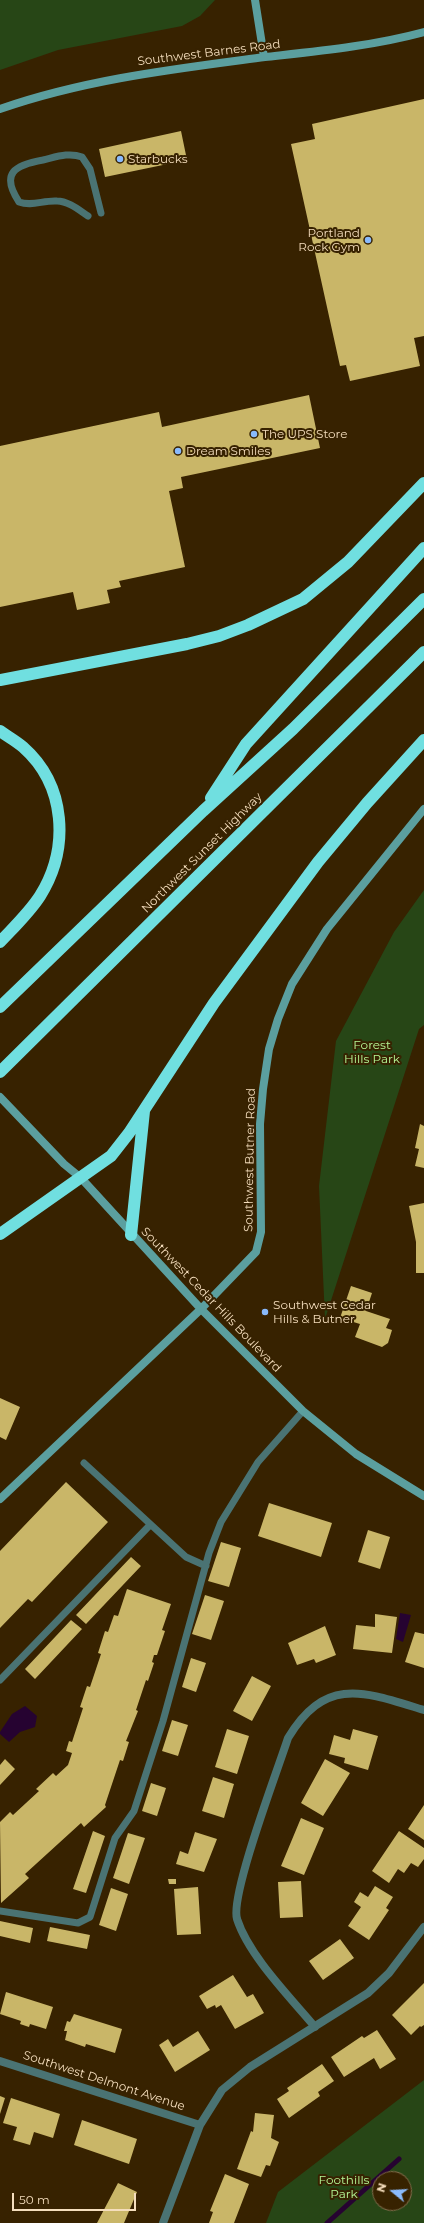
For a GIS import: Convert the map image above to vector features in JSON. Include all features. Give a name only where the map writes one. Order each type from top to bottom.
[{"type":"highway","points":[[0,680],[187,644],[248,626],[303,599],[348,562],[424,483]]},
{"type":"highway","points":[[203,811],[246,744],[424,548]]},
{"type":"highway","points":[[0,1007],[203,811],[293,729],[424,599]]},
{"type":"highway","name":"Northwest Sunset Highway","points":[[0,1072],[424,652]]},
{"type":"highway","points":[[0,731],[23,747],[43,771],[54,796],[61,822],[58,847],[52,869],[40,895],[0,942]]},
{"type":"highway","points":[[0,1234],[111,1156],[145,1108],[214,1004],[318,862],[367,803],[424,740]]},
{"type":"highway","points":[[131,1235],[145,1108]]},
{"type":"main road","points":[[255,0],[264,57]]},
{"type":"main road","name":"Southwest Barnes Road","points":[[0,109],[38,96],[122,77],[264,57],[338,50],[400,39],[424,32]]},
{"type":"main road","name":"Southwest Butner Road","points":[[0,1499],[201,1309],[249,1261],[258,1246],[261,1232],[260,1124],[262,1089],[269,1049],[278,1019],[292,984],[327,929],[424,809]]},
{"type":"main road","name":"Southwest Cedar Hills Boulevard","points":[[0,1097],[64,1164],[81,1178],[131,1235],[201,1309],[303,1411],[356,1454],[424,1496]]},
{"type":"street","points":[[315,2027],[250,1947],[237,1918],[238,1890],[288,1738],[299,1720],[312,1708],[329,1698],[345,1694],[360,1692],[424,1710]]},
{"type":"street","points":[[163,2223],[200,2125],[222,2090],[250,2067],[368,1993],[421,1939],[424,1926]]},
{"type":"street","name":"Southwest Delmont Avenue","points":[[0,2061],[200,2125]]},
{"type":"lane","points":[[88,216],[66,202],[57,201],[34,204],[19,202],[10,190],[9,180],[11,172],[23,164],[57,156],[74,154],[82,157],[90,169],[101,213]]},
{"type":"lane","points":[[0,1911],[78,1924],[90,1917],[115,1838],[134,1811],[158,1736],[206,1566],[221,1522],[258,1462],[303,1411]]},
{"type":"lane","points":[[84,1463],[186,1558],[206,1566]]},
{"type":"lane","points":[[0,1680],[150,1525]]},
{"type":"green space","points":[[0,0],[215,0],[200,16],[182,26],[58,50],[0,70]]},
{"type":"green space","name":"Forest Hills Park","points":[[424,890],[424,1025],[419,1029],[325,1319],[319,1186],[336,1041],[394,932]]},
{"type":"green space","name":"Foothills Park","points":[[424,2080],[424,2223],[266,2223],[278,2192]]},
{"type":"shaded area","points":[[400,1613],[411,1615],[403,1642],[396,1639]]},
{"type":"shaded area","points":[[25,1706],[37,1716],[35,1727],[20,1732],[9,1742],[0,1734],[0,1732],[12,1714]]},
{"type":"building","name":"Portland Rock Gym","points":[[424,99],[424,336],[414,338],[420,366],[350,381],[346,365],[340,366],[291,144],[315,139],[312,124]]},
{"type":"building","points":[[181,131],[187,160],[105,177],[99,149]]},
{"type":"building","points":[[309,395],[320,448],[181,477],[183,488],[169,491],[185,567],[119,581],[121,587],[107,590],[110,603],[77,610],[73,592],[0,607],[0,446],[159,412],[162,427]]},
{"type":"building","points":[[420,1124],[424,1126],[424,1168],[415,1166],[419,1149],[415,1148]]},
{"type":"building","points":[[424,1203],[424,1273],[416,1273],[416,1242],[409,1206]]},
{"type":"building","points":[[351,1286],[372,1293],[366,1311],[390,1319],[386,1328],[392,1330],[388,1343],[382,1347],[355,1337],[360,1324],[340,1318]]},
{"type":"building","points":[[0,1398],[20,1407],[6,1440],[0,1437]]},
{"type":"building","points":[[66,1482],[108,1522],[32,1602],[28,1599],[0,1628],[0,1551]]},
{"type":"building","points":[[269,1503],[332,1523],[321,1557],[258,1536]]},
{"type":"building","points":[[368,1530],[390,1537],[380,1569],[358,1562]]},
{"type":"building","points":[[221,1542],[241,1548],[229,1587],[208,1581]]},
{"type":"building","points":[[131,1557],[141,1566],[86,1624],[76,1615]]},
{"type":"building","points":[[127,1589],[171,1604],[162,1630],[165,1631],[157,1655],[154,1655],[152,1662],[154,1663],[148,1681],[146,1680],[136,1710],[138,1711],[126,1741],[129,1742],[123,1761],[120,1760],[105,1805],[106,1807],[84,1827],[81,1823],[25,1874],[29,1878],[1,1903],[0,1822],[10,1812],[13,1815],[39,1791],[36,1789],[53,1773],[56,1776],[68,1765],[72,1753],[66,1751],[69,1741],[72,1742],[83,1708],[80,1707],[87,1686],[90,1687],[101,1654],[98,1653],[105,1631],[108,1632],[114,1615],[118,1616]]},
{"type":"building","points":[[205,1595],[224,1601],[211,1640],[192,1634]]},
{"type":"building","points":[[375,1614],[397,1617],[392,1653],[353,1649],[356,1625],[375,1627]]},
{"type":"building","points":[[71,1620],[82,1629],[35,1679],[25,1669]]},
{"type":"building","points":[[325,1626],[336,1655],[316,1663],[314,1659],[297,1665],[288,1643]]},
{"type":"building","points":[[415,1632],[424,1634],[424,1668],[405,1662]]},
{"type":"building","points":[[191,1658],[206,1663],[196,1692],[182,1687]]},
{"type":"building","points":[[252,1676],[271,1686],[252,1721],[233,1711]]},
{"type":"building","points":[[172,1720],[188,1725],[178,1756],[162,1751]]},
{"type":"building","points":[[227,1729],[249,1736],[237,1774],[215,1767]]},
{"type":"building","points":[[353,1729],[378,1736],[368,1770],[344,1763],[345,1758],[329,1754],[334,1735],[350,1740]]},
{"type":"building","points":[[5,1759],[15,1769],[0,1785],[0,1765]]},
{"type":"building","points":[[325,1759],[350,1773],[323,1816],[301,1803]]},
{"type":"building","points":[[213,1777],[234,1784],[224,1818],[202,1811]]},
{"type":"building","points":[[151,1783],[166,1788],[157,1816],[142,1811]]},
{"type":"building","points":[[424,1805],[424,1840],[408,1829]]},
{"type":"building","points":[[301,1818],[324,1828],[304,1875],[281,1866]]},
{"type":"building","points":[[93,1831],[105,1836],[86,1893],[73,1889]]},
{"type":"building","points":[[399,1831],[424,1848],[424,1859],[418,1867],[411,1863],[404,1873],[398,1869],[389,1883],[372,1871]]},
{"type":"building","points":[[195,1832],[217,1839],[204,1872],[176,1864],[180,1851],[188,1854]]},
{"type":"building","points":[[128,1833],[145,1838],[129,1884],[113,1878]]},
{"type":"building","points":[[168,1879],[176,1879],[176,1884],[169,1884]]},
{"type":"building","points":[[301,1881],[303,1917],[280,1918],[278,1882]]},
{"type":"building","points":[[375,1886],[393,1897],[386,1908],[389,1910],[369,1940],[348,1926],[361,1907],[354,1902],[360,1892],[368,1897]]},
{"type":"building","points":[[198,1887],[201,1934],[177,1935],[174,1889]]},
{"type":"building","points":[[111,1888],[128,1894],[116,1931],[99,1925]]},
{"type":"building","points":[[0,1921],[33,1928],[30,1943],[0,1936]]},
{"type":"building","points":[[50,1927],[90,1935],[87,1949],[47,1941]]},
{"type":"building","points":[[340,1939],[354,1958],[323,1980],[309,1961]]},
{"type":"building","points":[[233,1975],[247,1997],[253,1994],[264,2013],[235,2029],[221,2005],[216,2008],[215,2005],[207,2009],[199,1996]]},
{"type":"building","points":[[424,1983],[424,2025],[421,2027],[420,2026],[411,2035],[392,2015]]},
{"type":"building","points":[[6,1992],[53,2007],[46,2029],[30,2024],[29,2027],[20,2024],[21,2021],[0,2014]]},
{"type":"building","points":[[74,2014],[122,2029],[115,2053],[86,2044],[85,2047],[65,2040],[67,2031],[64,2031],[67,2021],[70,2022]]},
{"type":"building","points":[[377,2030],[396,2059],[380,2069],[374,2058],[344,2077],[331,2057],[362,2036],[364,2038]]},
{"type":"building","points":[[198,2031],[210,2050],[175,2072],[159,2045],[168,2039],[173,2047]]},
{"type":"building","points":[[322,2064],[334,2081],[318,2092],[320,2096],[289,2118],[277,2099],[289,2091],[287,2088]]},
{"type":"building","points":[[0,2096],[5,2098],[0,2114]]},
{"type":"building","points":[[11,2098],[60,2114],[53,2138],[34,2132],[30,2145],[13,2140],[17,2127],[3,2123]]},
{"type":"building","points":[[255,2113],[274,2115],[271,2138],[279,2142],[270,2166],[266,2165],[261,2177],[237,2169],[251,2131],[253,2132]]},
{"type":"building","points":[[82,2120],[137,2139],[129,2164],[74,2145]]},
{"type":"building","points":[[225,2174],[249,2184],[234,2223],[209,2223],[213,2212],[210,2211]]},
{"type":"building","points":[[118,2183],[137,2192],[124,2223],[97,2223]]},
{"type":"waterway","points":[[327,2223],[399,2159]]},
{"type":"place","name":"Starbucks","points":[[120,159]]},
{"type":"place","name":"Portland Rock Gym","points":[[368,240]]},
{"type":"place","name":"The UPS Store","points":[[254,434]]},
{"type":"place","name":"Dream Smiles","points":[[178,451]]},
{"type":"place","name":"Southwest Cedar Hills & Butner","points":[[265,1312]]}]
